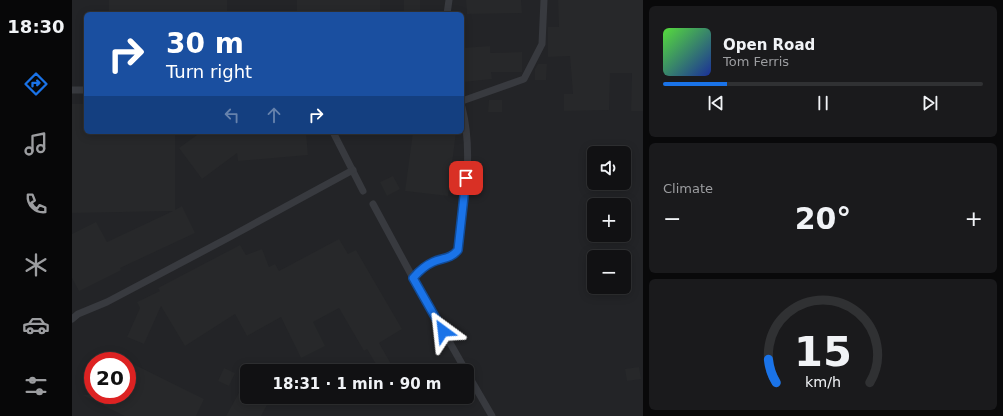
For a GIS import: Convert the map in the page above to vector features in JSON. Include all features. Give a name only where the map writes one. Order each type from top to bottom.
[{"type":"lane","points":[[447,12],[448,0]]},
{"type":"lane","points":[[464,100],[524,79],[542,44],[544,0]]},
{"type":"lane","points":[[72,90],[84,90]]},
{"type":"lane","points":[[413,278],[421,269],[432,262],[454,256],[458,250],[468,164],[466,122],[464,114]]},
{"type":"lane","points":[[334,134],[363,191]]},
{"type":"lane","points":[[72,319],[78,314],[120,295],[353,170]]},
{"type":"lane","points":[[373,204],[461,364]]},
{"type":"lane","points":[[474,386],[492,416]]},
{"type":"shaded area","points":[[72,0],[643,0],[643,416],[72,416]]},
{"type":"building","points":[[109,0],[227,0],[227,12],[109,12]]},
{"type":"building","points":[[297,0],[380,0],[380,12],[297,12]]},
{"type":"building","points":[[404,0],[420,0],[420,12],[404,12]]},
{"type":"building","points":[[466,0],[521,0],[522,13],[467,14]]},
{"type":"building","points":[[558,0],[643,0],[643,111],[631,111],[632,73],[610,73],[609,110],[564,111],[564,94],[573,94],[570,56],[548,57],[548,27],[559,27]]},
{"type":"building","points":[[490,46],[490,53],[522,52],[522,72],[491,72],[492,79],[464,82],[464,48]]},
{"type":"building","points":[[538,64],[547,64],[546,80],[535,80],[535,69]]},
{"type":"building","points":[[489,100],[502,100],[502,112],[488,112]]},
{"type":"building","points":[[72,104],[84,104],[84,134],[175,134],[175,210],[182,206],[195,233],[120,268],[121,270],[79,291],[72,278],[72,234],[96,222],[107,242],[173,211],[72,213]]},
{"type":"building","points":[[198,134],[306,134],[308,155],[238,161],[237,153],[202,179],[179,148]]},
{"type":"building","points":[[413,134],[456,134],[448,196],[405,191]]},
{"type":"building","points":[[393,176],[400,189],[387,196],[380,182]]},
{"type":"building","points":[[339,239],[348,254],[356,250],[402,329],[379,343],[391,364],[376,364],[367,349],[364,351],[339,308],[313,322],[325,346],[301,358],[281,317],[247,336],[235,314],[185,346],[161,306],[144,344],[127,337],[140,308],[137,302],[160,291],[158,288],[240,245],[246,255],[262,249],[269,267],[275,264],[279,271]]},
{"type":"building","points":[[136,365],[204,399],[196,416],[125,416],[101,404],[136,404]]},
{"type":"building","points":[[639,367],[641,379],[627,381],[625,369]]},
{"type":"building","points":[[224,368],[235,373],[229,386],[218,381]]},
{"type":"building","points":[[240,391],[240,404],[267,405],[261,416],[226,416]]},
{"type":"route","points":[[443,331],[413,278],[421,269],[432,262],[454,256],[458,250],[466,178]]}]
